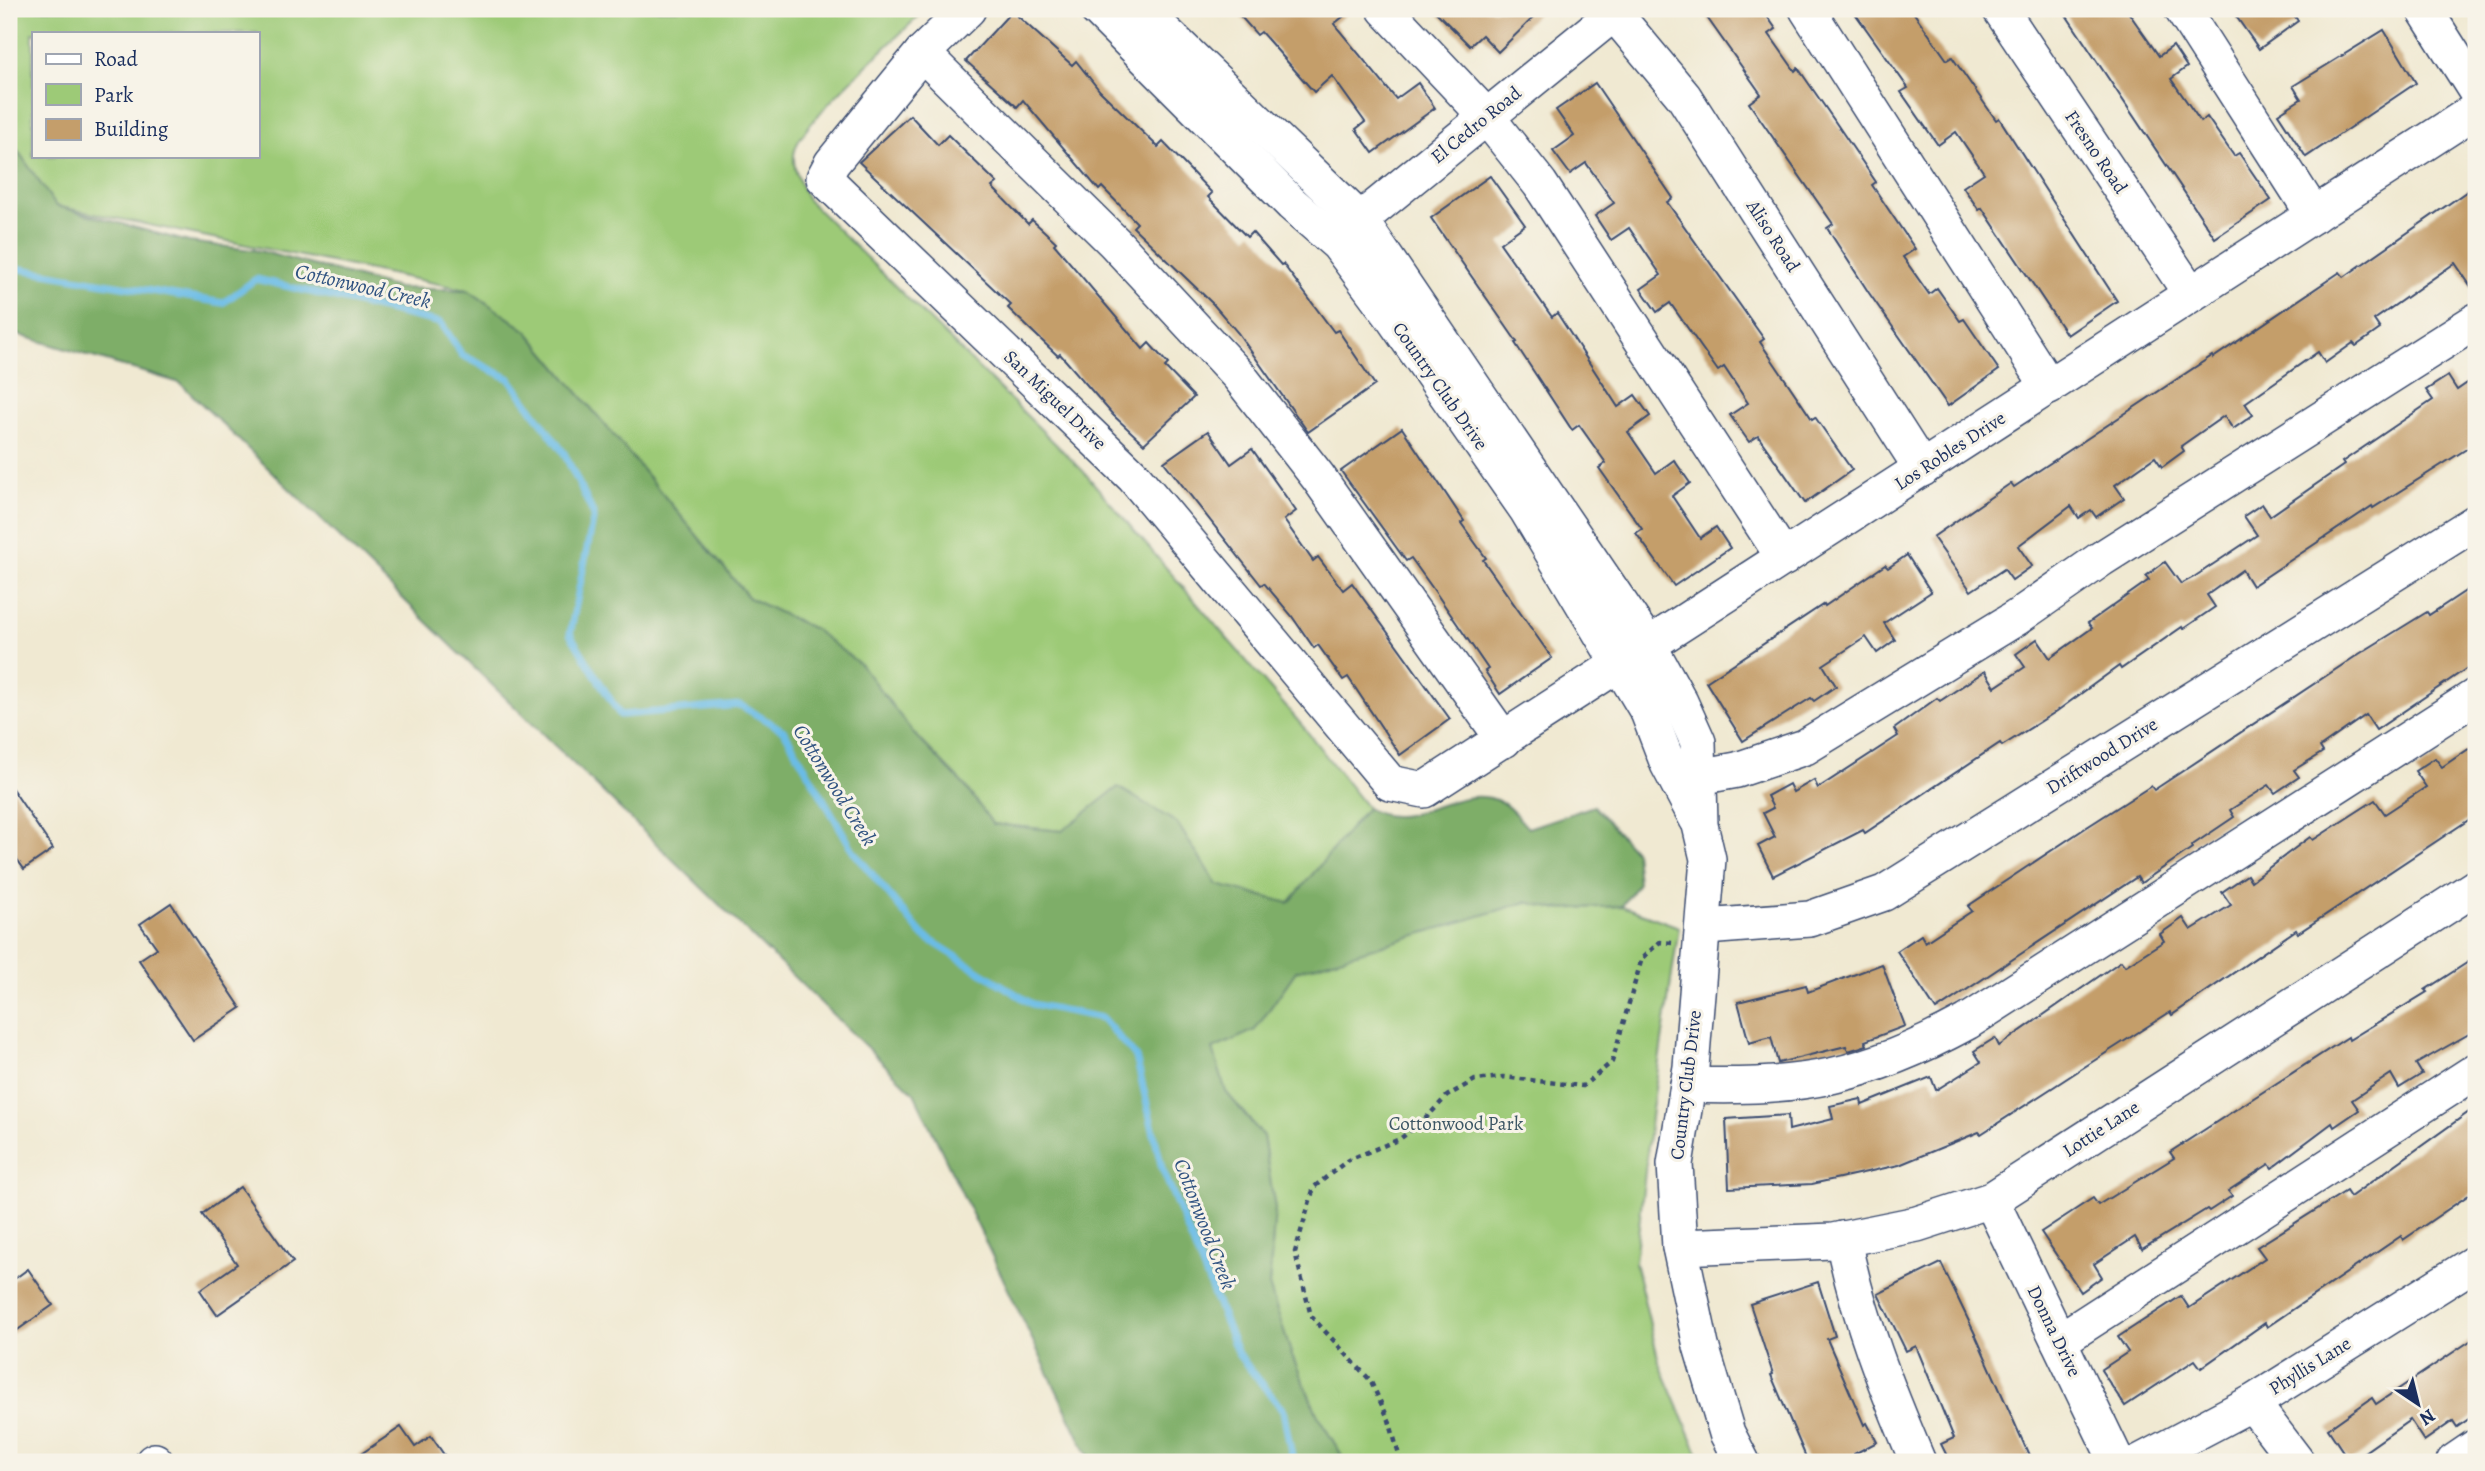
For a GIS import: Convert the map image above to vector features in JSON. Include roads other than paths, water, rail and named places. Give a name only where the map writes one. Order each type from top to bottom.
[{"type":"street","name":"San Miguel Drive","points":[[968,9],[922,53],[832,163],[824,178],[1134,477],[1390,783],[1424,790]]},
{"type":"street","name":"Country Club Drive","points":[[1097,9],[1292,204],[1349,232],[1527,510],[1647,712],[1668,764],[1700,825]]},
{"type":"street","name":"Country Club Drive","points":[[1141,9],[1349,232],[1649,646],[1680,702],[1698,742],[1700,825],[1708,859],[1688,1085],[1675,1164],[1680,1247],[1701,1346],[1727,1433],[1742,1462]]},
{"type":"street","points":[[1385,9],[1486,116],[1540,184],[1784,558]]},
{"type":"street","name":"El Cedro Road","points":[[1349,232],[1617,9]]},
{"type":"street","name":"Aliso Road","points":[[1617,9],[1619,19],[1684,97],[1922,469]]},
{"type":"street","points":[[1807,9],[2049,387]]},
{"type":"street","name":"Fresno Road","points":[[2000,9],[2191,295]]},
{"type":"street","points":[[2182,9],[2314,215]]},
{"type":"street","points":[[2424,9],[2476,91]]},
{"type":"street","points":[[922,53],[1115,243],[1200,331],[1263,405],[1318,477],[1504,740]]},
{"type":"street","name":"Los Robles Drive","points":[[1424,790],[2476,110]]},
{"type":"street","points":[[1699,777],[1737,770],[1805,747],[2016,618],[2101,559],[2476,321]]},
{"type":"street","name":"Driftwood Drive","points":[[1703,935],[1810,919],[1884,892],[2476,522]]},
{"type":"street","points":[[1688,1085],[1740,1087],[1822,1080],[1866,1069],[1919,1048],[1967,1022],[2476,696]]},
{"type":"street","name":"Lottie Lane","points":[[1680,1247],[1843,1239],[1917,1224],[1991,1200],[2476,887]]},
{"type":"street","points":[[2059,1341],[2476,1071]]},
{"type":"street","name":"Donna Drive","points":[[1991,1200],[2117,1462]]},
{"type":"street","points":[[1843,1239],[1852,1284],[1882,1379],[1918,1462]]},
{"type":"street","name":"Phyllis Lane","points":[[2140,1462],[2252,1403],[2476,1262]]},
{"type":"street","points":[[2252,1403],[2297,1462]]},
{"type":"street","points":[[2454,1462],[2476,1447]]},
{"type":"waterway","name":"Cottonwood Creek","points":[[9,267],[223,303],[256,279],[441,323],[462,355],[510,379],[564,453],[594,515],[570,634],[620,715],[740,705],[784,731],[854,852],[922,935],[1032,1004],[1102,1018],[1136,1057],[1162,1168],[1238,1354],[1283,1410],[1293,1462]]},
{"type":"park label","name":"Cottonwood Park","points":[[1456,1124]]}]
